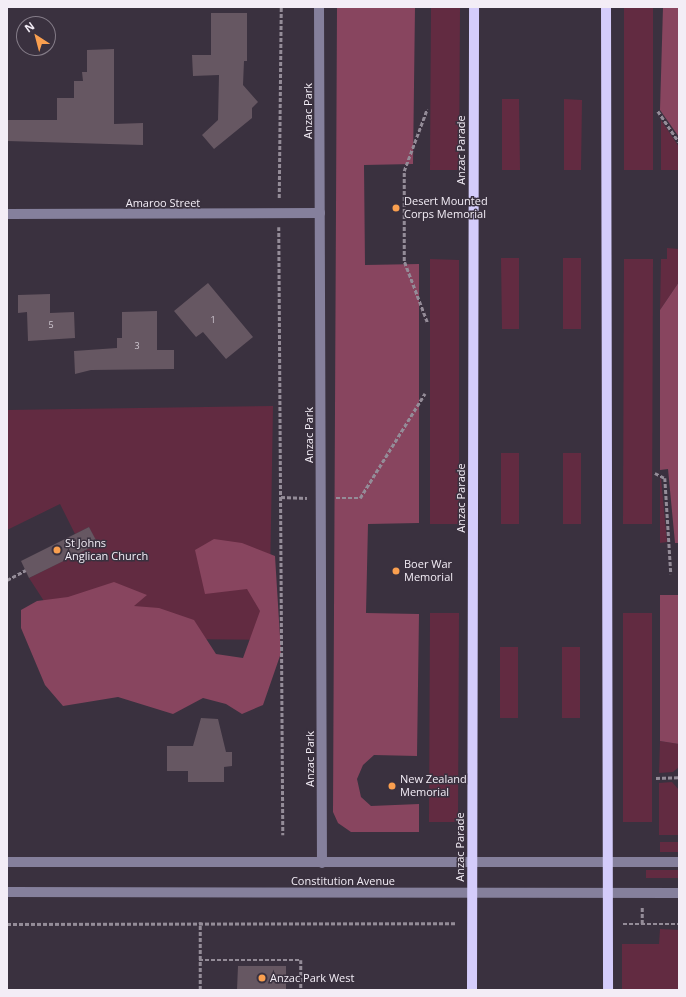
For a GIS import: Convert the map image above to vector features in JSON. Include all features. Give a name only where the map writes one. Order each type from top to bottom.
[{"type":"main road","name":"Anzac Parade","points":[[472,990],[474,7]]},
{"type":"main road","points":[[606,7],[608,990]]},
{"type":"street","name":"Anzac Park","points":[[319,7],[322,498],[322,863]]},
{"type":"street","name":"Amaroo Street","points":[[7,214],[320,213]]},
{"type":"street","name":"Constitution Avenue","points":[[7,862],[679,862]]},
{"type":"street","name":"Constitution Avenue","points":[[7,892],[472,894],[609,892],[679,893]]},
{"type":"path","points":[[281,7],[278,213],[283,835]]},
{"type":"path","points":[[427,109],[404,171],[404,261],[427,322]]},
{"type":"path","points":[[658,111],[679,142]]},
{"type":"path","points":[[281,497],[360,498],[425,393]]},
{"type":"path","points":[[655,474],[665,478],[671,574]]},
{"type":"path","points":[[7,580],[26,570]]},
{"type":"path","points":[[656,778],[679,777]]},
{"type":"path","points":[[642,906],[642,924]]},
{"type":"path","points":[[200,922],[200,990]]},
{"type":"path","points":[[7,924],[200,922],[457,923]]},
{"type":"path","points":[[623,924],[679,924]]},
{"type":"path","points":[[199,960],[301,960],[301,990]]},
{"type":"shaded area","points":[[337,7],[415,7],[413,164],[364,165],[365,265],[419,264],[419,523],[368,524],[366,613],[419,614],[417,756],[374,755],[363,765],[357,779],[361,797],[371,806],[419,804],[419,832],[351,832],[338,823],[333,812]]},
{"type":"shaded area","points":[[431,7],[460,7],[459,170],[430,170]]},
{"type":"shaded area","points":[[624,7],[653,7],[653,170],[624,170]]},
{"type":"shaded area","points":[[663,7],[679,7],[679,137],[660,110]]},
{"type":"shaded area","points":[[502,99],[519,99],[520,170],[502,170]]},
{"type":"shaded area","points":[[564,99],[582,100],[581,170],[564,170]]},
{"type":"shaded area","points":[[661,120],[679,147],[679,170],[661,170]]},
{"type":"shaded area","points":[[667,248],[679,249],[679,282],[660,310],[661,259],[667,259]]},
{"type":"shaded area","points":[[501,258],[519,258],[519,329],[502,329]]},
{"type":"shaded area","points":[[563,258],[581,258],[581,329],[563,329]]},
{"type":"shaded area","points":[[430,259],[459,260],[459,524],[430,524]]},
{"type":"shaded area","points":[[624,259],[653,259],[652,524],[623,524]]},
{"type":"shaded area","points":[[679,282],[679,543],[675,543],[668,469],[660,470],[660,310]]},
{"type":"shaded area","points":[[273,406],[269,640],[68,638],[29,578],[97,544],[89,527],[75,534],[60,504],[7,530],[7,410]]},
{"type":"shaded area","points":[[501,453],[519,453],[519,524],[501,524]]},
{"type":"shaded area","points":[[563,453],[581,453],[581,524],[563,524]]},
{"type":"shaded area","points":[[661,478],[667,542],[660,543],[660,479]]},
{"type":"shaded area","points":[[214,539],[242,543],[275,556],[281,653],[263,705],[242,714],[226,704],[203,698],[173,714],[118,697],[63,706],[45,685],[21,628],[21,610],[37,601],[68,597],[114,582],[147,595],[134,606],[159,608],[194,620],[216,654],[243,658],[260,611],[247,589],[205,594],[195,550]]},
{"type":"shaded area","points":[[660,595],[679,595],[679,744],[660,741]]},
{"type":"shaded area","points":[[430,613],[459,613],[458,822],[429,822]]},
{"type":"shaded area","points":[[623,613],[652,613],[652,822],[623,822]]},
{"type":"shaded area","points":[[500,647],[518,647],[518,718],[500,718]]},
{"type":"shaded area","points":[[562,647],[580,647],[580,718],[562,718]]},
{"type":"shaded area","points":[[660,741],[679,744],[679,767],[673,772],[659,773]]},
{"type":"shaded area","points":[[672,782],[679,790],[679,835],[659,835],[659,783]]},
{"type":"shaded area","points":[[660,842],[679,842],[679,852],[660,852]]},
{"type":"shaded area","points":[[646,870],[679,870],[679,878],[646,878]]},
{"type":"shaded area","points":[[660,929],[679,930],[679,990],[622,990],[622,944],[659,944]]},
{"type":"building","points":[[211,13],[247,13],[247,61],[244,61],[243,85],[258,102],[252,108],[252,118],[214,149],[202,135],[218,120],[219,75],[193,76],[192,55],[211,55]]},
{"type":"building","points":[[114,49],[114,124],[143,123],[143,145],[7,141],[7,120],[57,120],[57,98],[74,98],[74,81],[83,81],[82,72],[87,72],[87,50]]},
{"type":"building","points":[[208,283],[253,337],[226,359],[203,332],[196,337],[174,311]]},
{"type":"building","points":[[50,294],[50,313],[74,312],[75,338],[28,341],[27,312],[18,313],[18,295]]},
{"type":"building","points":[[157,311],[157,350],[174,350],[174,369],[91,370],[75,374],[74,351],[117,348],[117,338],[122,338],[122,312]]},
{"type":"building","name":"St Johns Anglican Church","points":[[89,527],[98,544],[29,578],[21,561]]},
{"type":"building","points":[[201,718],[218,719],[226,752],[232,752],[232,766],[224,767],[224,782],[188,782],[188,771],[167,771],[167,746],[193,746]]},
{"type":"building","name":"Anzac Park West","points":[[238,966],[286,966],[286,990],[237,990]]},
{"type":"place","name":"Desert Mounted Corps Memorial","points":[[396,208]]},
{"type":"place","name":"St Johns Anglican Church","points":[[57,550]]},
{"type":"place","name":"Boer War Memorial","points":[[396,571]]},
{"type":"place","name":"New Zealand Memorial","points":[[392,786]]},
{"type":"place","name":"Anzac Park West","points":[[262,978]]}]
